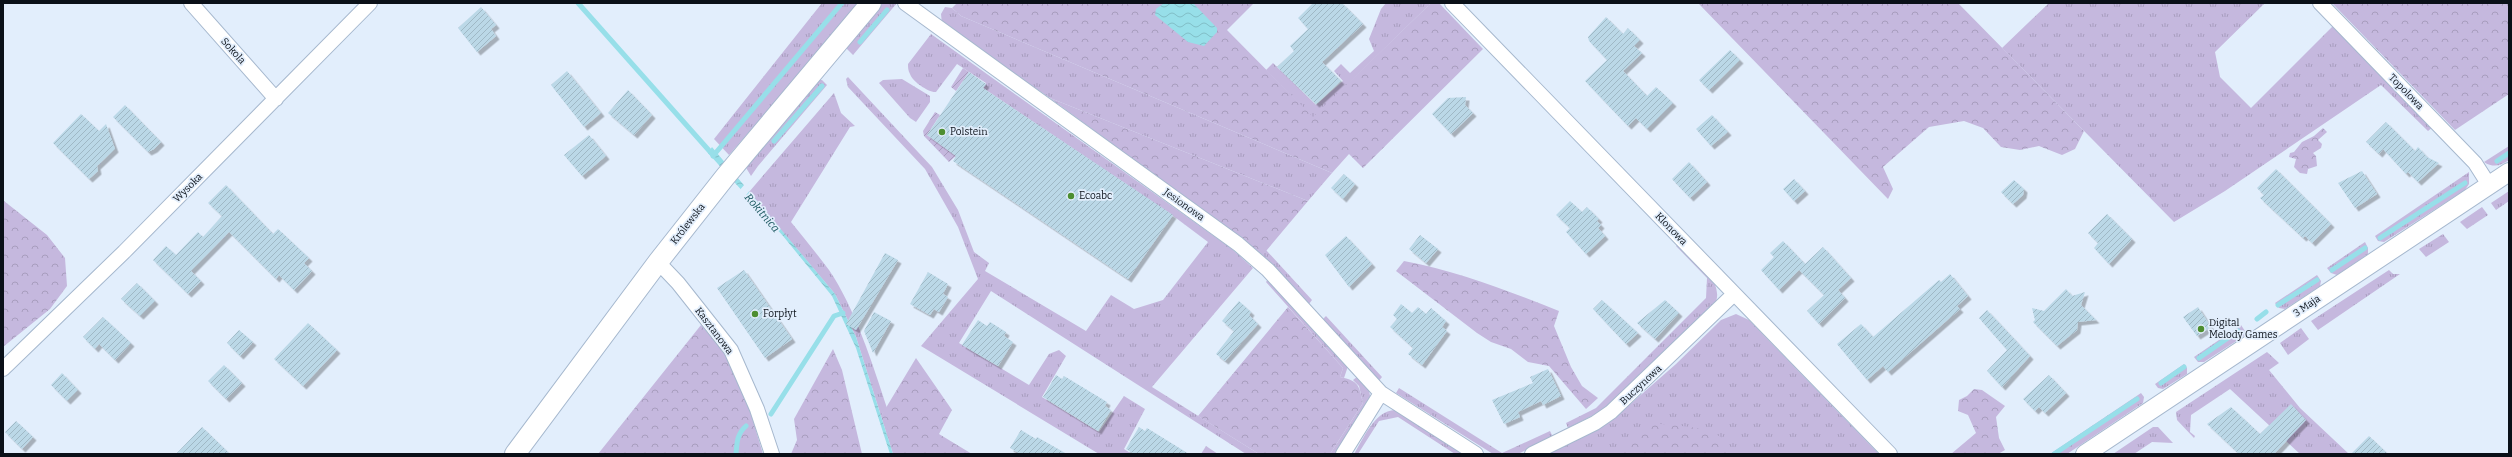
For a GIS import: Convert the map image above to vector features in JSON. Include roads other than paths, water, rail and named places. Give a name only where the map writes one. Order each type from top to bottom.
[{"type":"main road","name":"Królewska","points":[[515,454],[658,262],[725,177],[871,3]]},
{"type":"street","name":"Sokola","points":[[191,3],[276,99]]},
{"type":"street","name":"Wysoka","points":[[3,369],[276,99],[370,3]]},
{"type":"street","name":"Jesionowa","points":[[905,3],[1238,244],[1268,270],[1381,393]]},
{"type":"street","name":"Klonowa","points":[[1452,3],[1890,454]]},
{"type":"street","name":"Topolowa","points":[[2320,3],[2475,163],[2489,185]]},
{"type":"street","name":"3 Maja","points":[[2085,454],[2509,172]]},
{"type":"street","name":"Kasztanowa","points":[[658,262],[678,283],[731,350],[754,402],[772,454]]},
{"type":"street","name":"Buczynowa","points":[[1532,454],[1595,423],[1611,412],[1734,294]]},
{"type":"street","points":[[1343,454],[1381,393],[1476,454]]},
{"type":"water","points":[[1164,3],[1193,3],[1217,28],[1217,32],[1204,46],[1188,42],[1155,15],[1156,9]]},
{"type":"water","points":[[712,147],[835,294],[856,337],[893,454],[890,454],[856,348],[832,296],[783,236],[708,153]]},
{"type":"waterway","name":"Rokitnica","points":[[578,3],[713,155]]},
{"type":"waterway","points":[[713,156],[842,3]]},
{"type":"waterway","points":[[860,42],[887,10]]},
{"type":"waterway","points":[[774,141],[822,86]]},
{"type":"waterway","points":[[2497,161],[2509,153]]},
{"type":"waterway","points":[[2380,238],[2465,183]]},
{"type":"waterway","points":[[2332,270],[2365,248]]},
{"type":"waterway","points":[[2278,305],[2317,280]]},
{"type":"waterway","points":[[2257,319],[2266,312]]},
{"type":"waterway","points":[[771,414],[834,316],[843,313]]},
{"type":"waterway","points":[[2199,358],[2238,331]]},
{"type":"waterway","points":[[2161,383],[2184,367]]},
{"type":"waterway","points":[[2054,454],[2137,399]]},
{"type":"waterway","points":[[736,454],[739,435],[746,426]]},
{"type":"place","name":"Polstein","points":[[942,132]]},
{"type":"place","name":"Ecoabc","points":[[1071,196]]},
{"type":"place","name":"Forpłyt","points":[[755,314]]},
{"type":"place","name":"Digital Melody Games","points":[[2201,329]]}]
